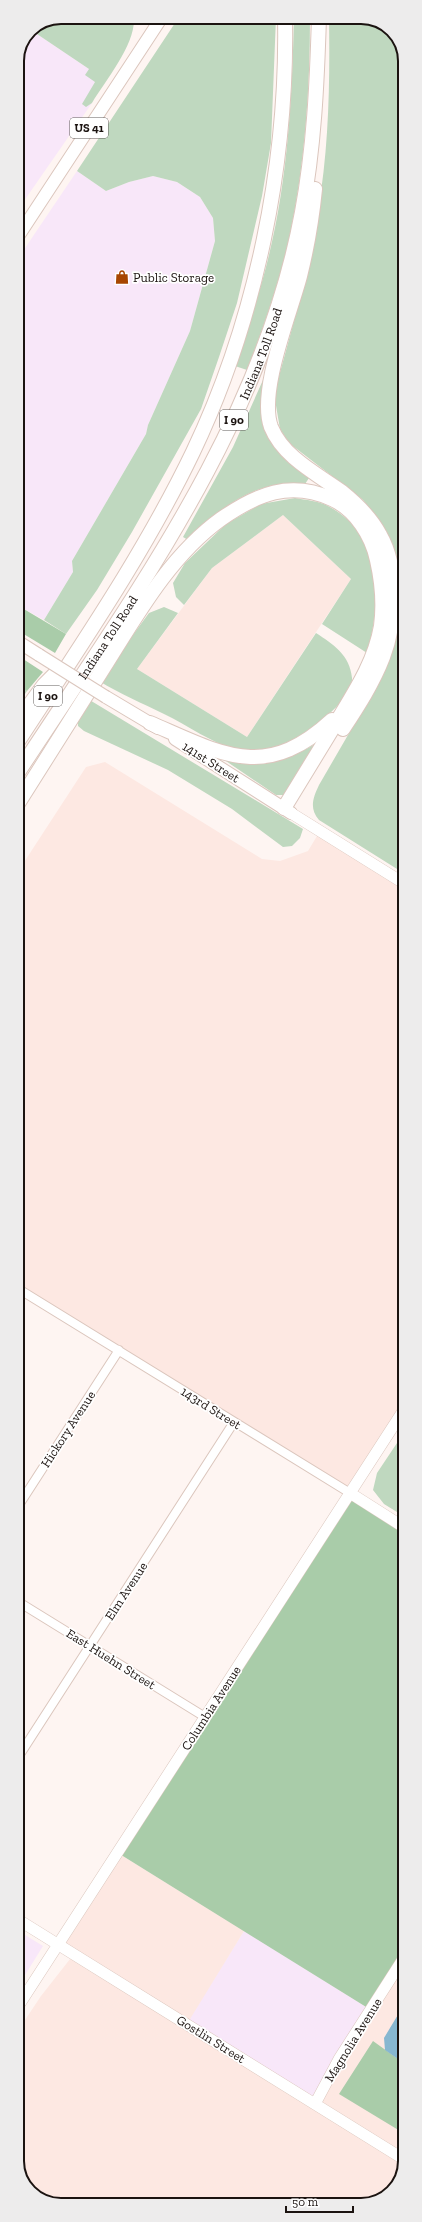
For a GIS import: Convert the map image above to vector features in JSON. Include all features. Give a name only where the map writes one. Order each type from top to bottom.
[{"type":"highway","name":"Indiana Toll Road","points":[[24,732],[79,649],[143,545],[194,450],[232,354],[260,252],[272,199],[282,100],[285,24]]},
{"type":"highway","name":"Indiana Toll Road","points":[[24,763],[188,508],[218,454],[240,408],[260,357],[290,263],[302,214],[311,158],[317,85],[319,24]]},
{"type":"highway","points":[[288,811],[372,683],[385,650],[392,623],[394,597],[390,562],[381,536],[365,512],[283,448],[271,427],[267,406],[268,386],[300,276],[312,218],[322,122],[317,85]]},
{"type":"highway","points":[[24,793],[124,634],[176,560],[219,521],[240,506],[263,494],[284,490],[301,489],[319,493],[335,501],[351,513],[364,528],[375,547],[383,598],[381,627],[373,655],[358,686],[288,811]]},
{"type":"highway","points":[[24,712],[44,685],[79,649]]},
{"type":"highway","points":[[150,723],[212,749],[233,755],[255,758],[277,755],[298,746],[319,732],[333,719],[358,686]]},
{"type":"main road","name":"US 41","points":[[24,227],[155,24]]},
{"type":"main road","name":"141st Street","points":[[24,645],[150,723],[288,811]]},
{"type":"street","name":"141st Street","points":[[288,811],[398,880]]},
{"type":"street","name":"143rd Street","points":[[24,1292],[398,1524]]},
{"type":"street","name":"Hickory Avenue","points":[[24,1497],[119,1350]]},
{"type":"street","name":"Columbia Avenue","points":[[24,1997],[398,1419]]},
{"type":"street","name":"Elm Avenue","points":[[24,1748],[234,1422]]},
{"type":"street","name":"East Huehn Street","points":[[24,1604],[205,1717]]},
{"type":"street","name":"Gostlin Street","points":[[24,1923],[398,2156]]},
{"type":"street","name":"Magnolia Avenue","points":[[315,2104],[339,2059],[398,1967]]},
{"type":"shaded area","points":[[37,34],[89,69],[95,82],[86,106],[92,103],[24,201],[24,61],[27,47]]},
{"type":"shaded area","points":[[77,171],[106,191],[129,182],[153,176],[177,182],[200,197],[213,218],[215,241],[190,331],[148,425],[146,434],[72,561],[73,572],[44,620],[24,609],[24,250]]},
{"type":"shaded area","points":[[283,515],[351,579],[247,737],[137,669],[212,568]]},
{"type":"shaded area","points":[[105,762],[262,859],[280,861],[308,851],[320,831],[398,880],[398,1419],[350,1493],[24,1291],[24,862],[86,767]]},
{"type":"shaded area","points":[[118,1853],[244,1931],[187,2024],[315,2104],[398,1968],[398,2161],[392,2181],[379,2193],[365,2198],[59,2198],[47,2195],[37,2189],[28,2177],[24,2165],[24,2022],[41,1996],[74,1954],[59,1944]]},
{"type":"shaded area","points":[[244,1931],[371,2010],[315,2104],[186,2024]]},
{"type":"shaded area","points":[[24,1934],[43,1946],[24,1977]]},
{"type":"green space","points":[[61,24],[133,24],[130,39],[119,62],[92,103],[86,107],[82,104],[95,82],[85,75],[89,69],[37,34],[47,27]]},
{"type":"green space","points":[[174,24],[276,24],[271,143],[262,196],[237,303],[219,357],[201,409],[132,532],[97,590],[66,634],[44,620],[73,572],[72,561],[146,434],[148,425],[190,331],[215,241],[213,218],[200,197],[177,182],[153,176],[129,182],[106,191],[77,171]]},
{"type":"green space","points":[[294,24],[310,24],[306,126],[295,208],[290,234],[276,286],[247,370],[235,366],[265,269],[281,196],[288,137]]},
{"type":"green space","points":[[329,24],[363,24],[375,27],[387,35],[396,49],[398,57],[398,870],[319,820],[313,807],[315,794],[319,785],[370,697],[393,552],[381,523],[363,500],[289,443],[280,429],[274,394],[304,280],[322,187],[327,139]]},
{"type":"green space","points":[[263,380],[266,382],[262,399],[262,414],[264,426],[269,438],[285,458],[309,478],[305,484],[288,483],[271,486],[240,498],[213,517],[188,540],[183,537],[233,447]]},
{"type":"green space","points":[[295,498],[324,504],[346,518],[359,533],[368,551],[374,570],[376,591],[372,633],[367,653],[322,624],[351,579],[283,515],[212,568],[184,605],[176,597],[173,583],[185,563],[226,524],[261,504]]},
{"type":"green space","points":[[164,607],[178,613],[137,669],[247,737],[316,633],[329,641],[340,651],[348,663],[352,678],[350,688],[331,712],[318,723],[289,742],[265,751],[238,750],[228,747],[99,681],[149,613]]},
{"type":"green space","points":[[24,609],[66,634],[55,653],[24,634]]},
{"type":"green space","points":[[24,660],[43,672],[27,691],[24,689]]},
{"type":"green space","points":[[88,699],[303,829],[300,838],[292,846],[283,847],[232,809],[168,770],[84,731],[78,726],[78,719]]},
{"type":"green space","points":[[318,742],[284,795],[276,795],[223,759],[250,763],[273,762],[294,755]]},
{"type":"green space","points":[[398,1442],[398,1513],[384,1504],[373,1490],[377,1473]]},
{"type":"green space","points":[[350,1493],[398,1524],[398,1967],[371,2010],[118,1853]]},
{"type":"green space","points":[[373,2041],[398,2059],[398,2130],[339,2094]]},
{"type":"water","points":[[398,2015],[398,2059],[385,2050],[384,2038]]},
{"type":"place","name":"Public Storage","points":[[122,277]]}]
